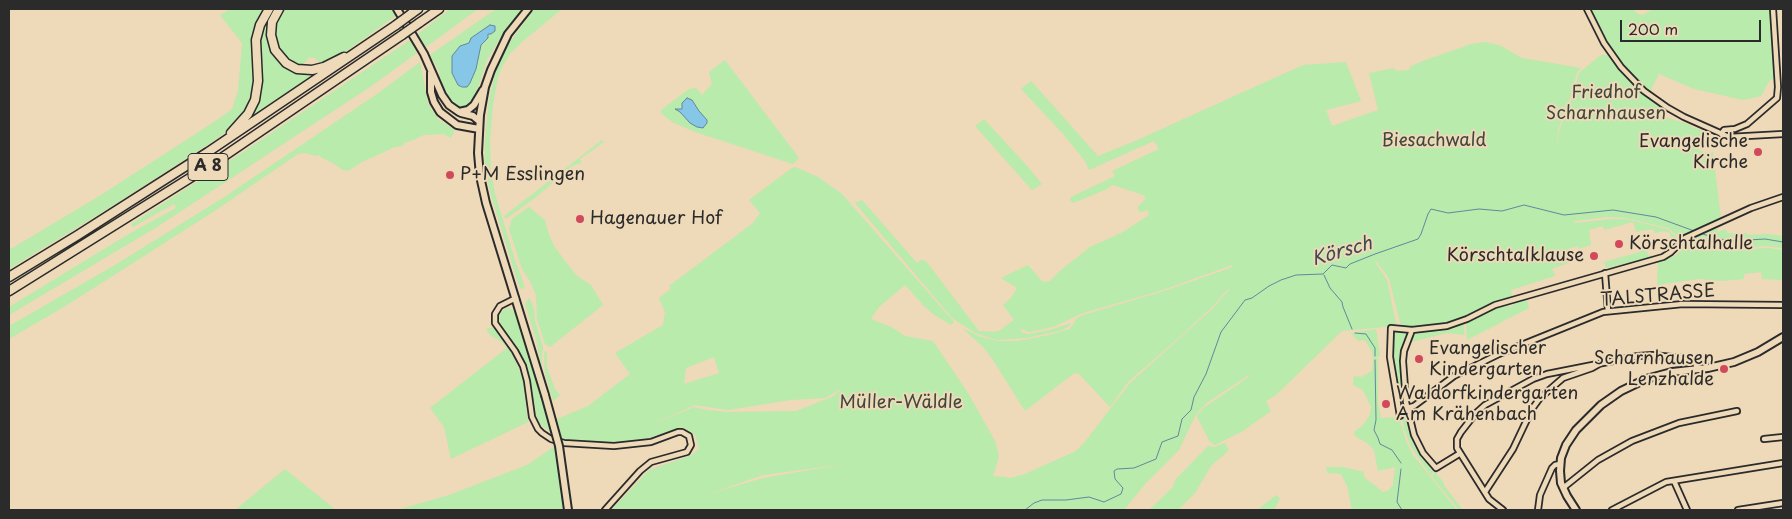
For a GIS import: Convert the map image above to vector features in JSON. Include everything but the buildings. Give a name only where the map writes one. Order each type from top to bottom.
[{"type":"highway","points":[[221,144],[248,114],[255,100],[258,80],[256,40],[261,22],[269,9]]},
{"type":"highway","points":[[279,9],[272,24],[272,40],[279,56],[292,67],[307,70],[321,68],[362,48]]},
{"type":"highway","name":"A 8","points":[[9,276],[78,235],[221,144],[418,9]]},
{"type":"highway","name":"A 8","points":[[9,291],[214,163],[439,9]]},
{"type":"main road","points":[[397,9],[422,50],[444,99],[459,112],[474,116],[480,121]]},
{"type":"main road","points":[[528,9],[502,45],[485,87],[479,129],[479,160],[483,189],[559,446],[568,510]]},
{"type":"main road","points":[[431,72],[430,85],[432,96],[440,112],[457,125],[479,129]]},
{"type":"main road","points":[[459,112],[472,108],[485,87]]},
{"type":"main road","points":[[1576,510],[1563,488],[1560,478],[1560,464],[1564,450],[1576,430],[1590,414],[1610,398],[1632,385],[1652,377],[1742,360],[1783,337]]},
{"type":"street","points":[[1587,9],[1610,52],[1635,82],[1671,110],[1721,134],[1732,137],[1783,134]]},
{"type":"street","points":[[1721,134],[1724,130],[1746,124],[1777,98],[1773,9]]},
{"type":"street","points":[[1400,416],[1390,357],[1391,328],[1412,330],[1453,325],[1493,306],[1664,256],[1689,236],[1751,208],[1783,197]]},
{"type":"street","points":[[1605,274],[1608,311]]},
{"type":"street","points":[[516,298],[500,306],[495,314],[496,323],[523,366],[532,417],[542,433],[551,439],[564,443],[614,446],[651,442],[678,432],[689,436],[691,445],[687,452],[655,460],[646,466],[605,510]]},
{"type":"street","name":"TALSTRASSE","points":[[1407,408],[1414,406],[1454,376],[1499,354],[1608,311],[1683,304],[1783,305]]},
{"type":"street","points":[[1412,330],[1403,358],[1407,408],[1414,435],[1433,467],[1438,468],[1459,454]]},
{"type":"street","points":[[1503,510],[1491,501],[1459,454],[1457,443],[1460,434],[1475,414],[1487,404],[1542,376],[1638,356],[1652,355],[1692,359],[1696,363],[1697,369]]},
{"type":"street","points":[[1485,492],[1513,449],[1539,400],[1562,379],[1594,368],[1599,364]]},
{"type":"street","points":[[1563,488],[1598,460],[1632,441],[1679,423],[1737,411]]},
{"type":"street","points":[[1764,439],[1783,438]]},
{"type":"street","points":[[1612,510],[1663,483],[1783,463]]},
{"type":"street","points":[[1538,510],[1540,495],[1552,468],[1560,464]]},
{"type":"street","points":[[1674,481],[1687,510]]},
{"type":"street","points":[[1738,510],[1783,503]]},
{"type":"green space","points":[[231,9],[267,9],[261,17],[255,89],[247,111],[230,129],[212,142],[9,269],[9,250],[101,195],[232,109],[238,91],[242,43],[220,15]]},
{"type":"green space","points":[[272,9],[275,10],[271,20],[278,58],[316,73],[251,116],[254,107],[257,52],[262,27]]},
{"type":"green space","points":[[282,9],[393,9],[397,15],[341,55],[326,63],[321,63],[309,57],[304,64],[294,65],[280,54],[273,34],[277,16]]},
{"type":"green space","points":[[450,9],[478,9],[426,47],[418,34]]},
{"type":"green space","points":[[496,9],[523,9],[506,29],[487,60],[473,103],[468,108],[460,109],[452,105],[442,89],[438,74],[440,73],[430,55]]},
{"type":"green space","points":[[534,9],[562,9],[522,42],[510,54],[502,67],[498,77],[493,105],[490,140],[491,170],[495,194],[524,284],[522,289],[517,280],[490,192],[485,163],[485,140],[489,99],[496,70],[510,42]]},
{"type":"green space","points":[[1590,9],[1633,9],[1638,14],[1643,15],[1653,9],[1771,9],[1776,78],[1770,80],[1761,96],[1743,100],[1694,89],[1659,74],[1650,92],[1629,72],[1613,51]]},
{"type":"green space","points":[[410,40],[417,53],[370,87],[157,227],[9,315],[9,307],[127,235],[176,208],[174,204],[133,227],[131,224],[240,154]]},
{"type":"green space","points":[[1486,42],[1501,46],[1522,58],[1581,68],[1577,73],[1558,130],[1557,150],[1559,131],[1572,98],[1579,73],[1601,55],[1609,55],[1633,84],[1667,111],[1665,117],[1702,130],[1698,149],[1708,154],[1713,152],[1721,219],[1680,238],[1668,228],[1626,218],[1607,217],[1574,221],[1575,223],[1626,219],[1667,229],[1679,239],[1669,248],[1668,245],[1672,244],[1670,233],[1664,231],[1655,233],[1653,229],[1636,232],[1633,222],[1604,230],[1603,226],[1589,230],[1591,245],[1578,249],[1578,246],[1568,249],[1571,262],[1552,269],[1555,276],[1511,290],[1512,297],[1444,326],[1410,329],[1401,327],[1389,278],[1376,261],[1387,280],[1395,326],[1342,331],[1275,396],[1266,401],[1271,411],[1243,431],[1215,445],[1210,442],[1197,415],[1205,407],[1250,376],[1208,402],[1196,414],[1179,450],[1145,484],[1124,510],[577,510],[612,509],[649,470],[692,455],[699,448],[695,435],[683,427],[649,438],[614,443],[562,439],[557,419],[588,406],[630,374],[615,353],[663,325],[665,312],[659,298],[671,289],[669,286],[753,223],[760,213],[749,200],[792,168],[795,167],[818,177],[842,194],[954,322],[951,325],[933,314],[905,285],[878,308],[871,319],[893,328],[905,336],[933,341],[968,393],[995,441],[999,457],[993,476],[1011,478],[1025,474],[1076,451],[1130,383],[1212,309],[1229,290],[1183,334],[1128,382],[1110,407],[1078,373],[1073,374],[1025,411],[991,357],[962,328],[981,337],[998,341],[1018,341],[1049,335],[1070,329],[1077,318],[1083,315],[1161,292],[1232,267],[1232,265],[1160,291],[1083,313],[1053,327],[1029,332],[1020,330],[1023,333],[1029,334],[1072,323],[1060,331],[1026,338],[997,340],[975,333],[952,318],[855,203],[862,200],[917,263],[921,260],[926,261],[979,331],[999,331],[1014,320],[1003,305],[1011,298],[1017,288],[1001,278],[1028,265],[1042,281],[1050,281],[1090,247],[1123,232],[1149,215],[1148,210],[1140,212],[1137,208],[1146,198],[1143,195],[1113,185],[1073,203],[1070,200],[1071,197],[1115,176],[1112,171],[1159,149],[1154,141],[1089,170],[1085,161],[1063,134],[1021,89],[1031,81],[1098,156],[1303,65],[1346,62],[1361,101],[1326,110],[1332,126],[1378,110],[1369,73],[1394,68],[1396,71],[1409,70],[1411,66],[1471,44]],"holes":[[[714,357],[719,373],[684,384],[686,368]],[[840,390],[832,397],[796,411],[729,412],[694,407],[645,427],[695,405],[728,410],[790,400],[826,398]],[[845,464],[763,478],[708,494],[763,475]]]},
{"type":"green space","points":[[725,60],[799,158],[793,164],[695,132],[672,122],[661,113],[661,110],[689,89],[696,88],[702,95],[712,84],[709,72]]},
{"type":"green space","points":[[420,62],[428,104],[439,120],[455,130],[451,138],[443,134],[423,135],[404,143],[403,146],[395,147],[362,162],[348,171],[343,170],[319,155],[298,154],[213,212],[67,305],[9,339],[9,326],[115,265],[226,196],[377,94]]},
{"type":"green space","points":[[984,119],[1042,184],[1032,190],[975,126]]},
{"type":"green space","points":[[602,140],[604,142],[580,159],[581,163],[572,166],[535,198],[505,218],[504,216]]},
{"type":"green space","points":[[529,207],[545,220],[554,246],[577,276],[591,285],[603,305],[550,347],[545,344],[537,319],[536,295],[522,269],[509,229],[512,219]]},
{"type":"green space","points":[[1716,228],[1718,232],[1725,229],[1728,233],[1783,236],[1783,248],[1764,246],[1736,249],[1694,239]]},
{"type":"green space","points":[[1692,241],[1714,246],[1718,251],[1721,248],[1735,250],[1767,248],[1783,250],[1783,280],[1762,279],[1761,272],[1744,274],[1744,279],[1722,281],[1699,279],[1657,285],[1658,261],[1675,256]]},
{"type":"green space","points":[[1646,245],[1648,256],[1652,255],[1652,257],[1606,268],[1604,262],[1640,252],[1639,247]]},
{"type":"green space","points":[[1525,298],[1529,308],[1467,340],[1466,322],[1495,307],[1505,304],[1511,307],[1517,300]]},
{"type":"green space","points":[[530,299],[534,309],[535,321],[543,347],[542,370],[536,339],[525,304]]},
{"type":"green space","points":[[506,308],[515,312],[552,434],[538,422],[533,405],[530,379],[522,355],[500,324],[499,315]]},
{"type":"green space","points":[[1463,323],[1465,335],[1447,333],[1411,342],[1409,340],[1415,332],[1448,328]]},
{"type":"green space","points":[[494,327],[508,345],[523,379],[528,422],[451,459],[444,427],[430,408],[507,348],[501,341],[491,336],[486,329]]},
{"type":"green space","points":[[1376,329],[1380,356],[1373,358],[1372,352],[1365,340],[1358,341],[1351,333]]},
{"type":"green space","points":[[1394,330],[1406,331],[1408,333],[1401,359],[1406,408],[1415,441],[1434,470],[1431,476],[1411,447],[1404,429],[1391,355]]},
{"type":"green space","points":[[545,351],[547,352],[547,367],[555,389],[560,395],[553,401],[545,373]]},
{"type":"green space","points":[[1378,358],[1378,402],[1381,418],[1399,417],[1406,441],[1413,455],[1457,510],[1352,510],[1347,486],[1341,474],[1327,473],[1326,467],[1343,467],[1364,472],[1364,477],[1383,492],[1389,490],[1393,485],[1395,467],[1378,471],[1374,450],[1355,436],[1354,432],[1363,425],[1370,415],[1371,407],[1363,390],[1353,385],[1354,376],[1361,377],[1372,371],[1373,359]]},
{"type":"green space","points":[[1225,443],[1229,450],[1211,466],[1195,493],[1178,510],[1149,510],[1173,487],[1175,480],[1208,446],[1214,447]]},
{"type":"green space","points":[[555,446],[565,510],[397,510],[449,495],[527,465]]},
{"type":"green space","points":[[285,469],[336,510],[235,510]]},
{"type":"green space","points":[[1435,472],[1463,510],[1459,510],[1432,477]]},
{"type":"green space","points":[[1276,495],[1280,498],[1274,510],[1257,510]]},
{"type":"water","points":[[490,25],[495,26],[495,31],[488,34],[488,38],[481,45],[476,69],[470,83],[467,87],[462,87],[458,85],[452,73],[452,56],[460,46],[469,43],[471,38]]},
{"type":"water","points":[[687,98],[692,100],[707,120],[703,128],[690,123],[675,109],[682,109],[682,103]]},
{"type":"waterway","name":"Körsch","points":[[1025,510],[1042,500],[1066,500],[1089,497],[1104,502],[1121,494],[1123,488],[1115,479],[1114,471],[1117,469],[1134,468],[1156,459],[1162,442],[1178,436],[1182,419],[1191,410],[1194,397],[1206,374],[1221,332],[1245,300],[1252,298],[1281,280],[1296,275],[1323,274],[1332,265],[1346,268],[1350,264],[1418,239],[1431,209],[1448,213],[1479,209],[1502,211],[1524,205],[1564,215],[1613,210],[1656,217],[1697,232]]},
{"type":"waterway","name":"Körsch","points":[[1700,233],[1731,241],[1765,239],[1783,242]]},
{"type":"waterway","points":[[1324,275],[1330,288],[1342,302],[1352,329]]},
{"type":"waterway","points":[[1355,333],[1366,334],[1375,348],[1375,356]]},
{"type":"waterway","points":[[1375,360],[1376,420],[1374,430],[1380,444],[1392,450],[1401,463]]},
{"type":"waterway","points":[[1401,469],[1397,502],[1402,510]]},
{"type":"place","name":"Evangelische Kirche","points":[[1758,152]]},
{"type":"place","name":"P+M Esslingen","points":[[450,175]]},
{"type":"place","name":"Hagenauer Hof","points":[[580,219]]},
{"type":"place","name":"Körschtalhalle","points":[[1619,244]]},
{"type":"place","name":"Körschtalklause","points":[[1594,256]]},
{"type":"place","name":"Evangelischer Kindergarten","points":[[1419,359]]},
{"type":"place","name":"Scharnhausen Lenzhalde","points":[[1724,369]]},
{"type":"place","name":"Waldorfkindergarten Am Krähenbach","points":[[1386,404]]},
{"type":"park label","name":"Friedhof Scharnhausen","points":[[1606,104]]},
{"type":"park label","name":"Biesachwald","points":[[1434,141]]},
{"type":"park label","name":"Müller-Wäldle","points":[[901,403]]}]
